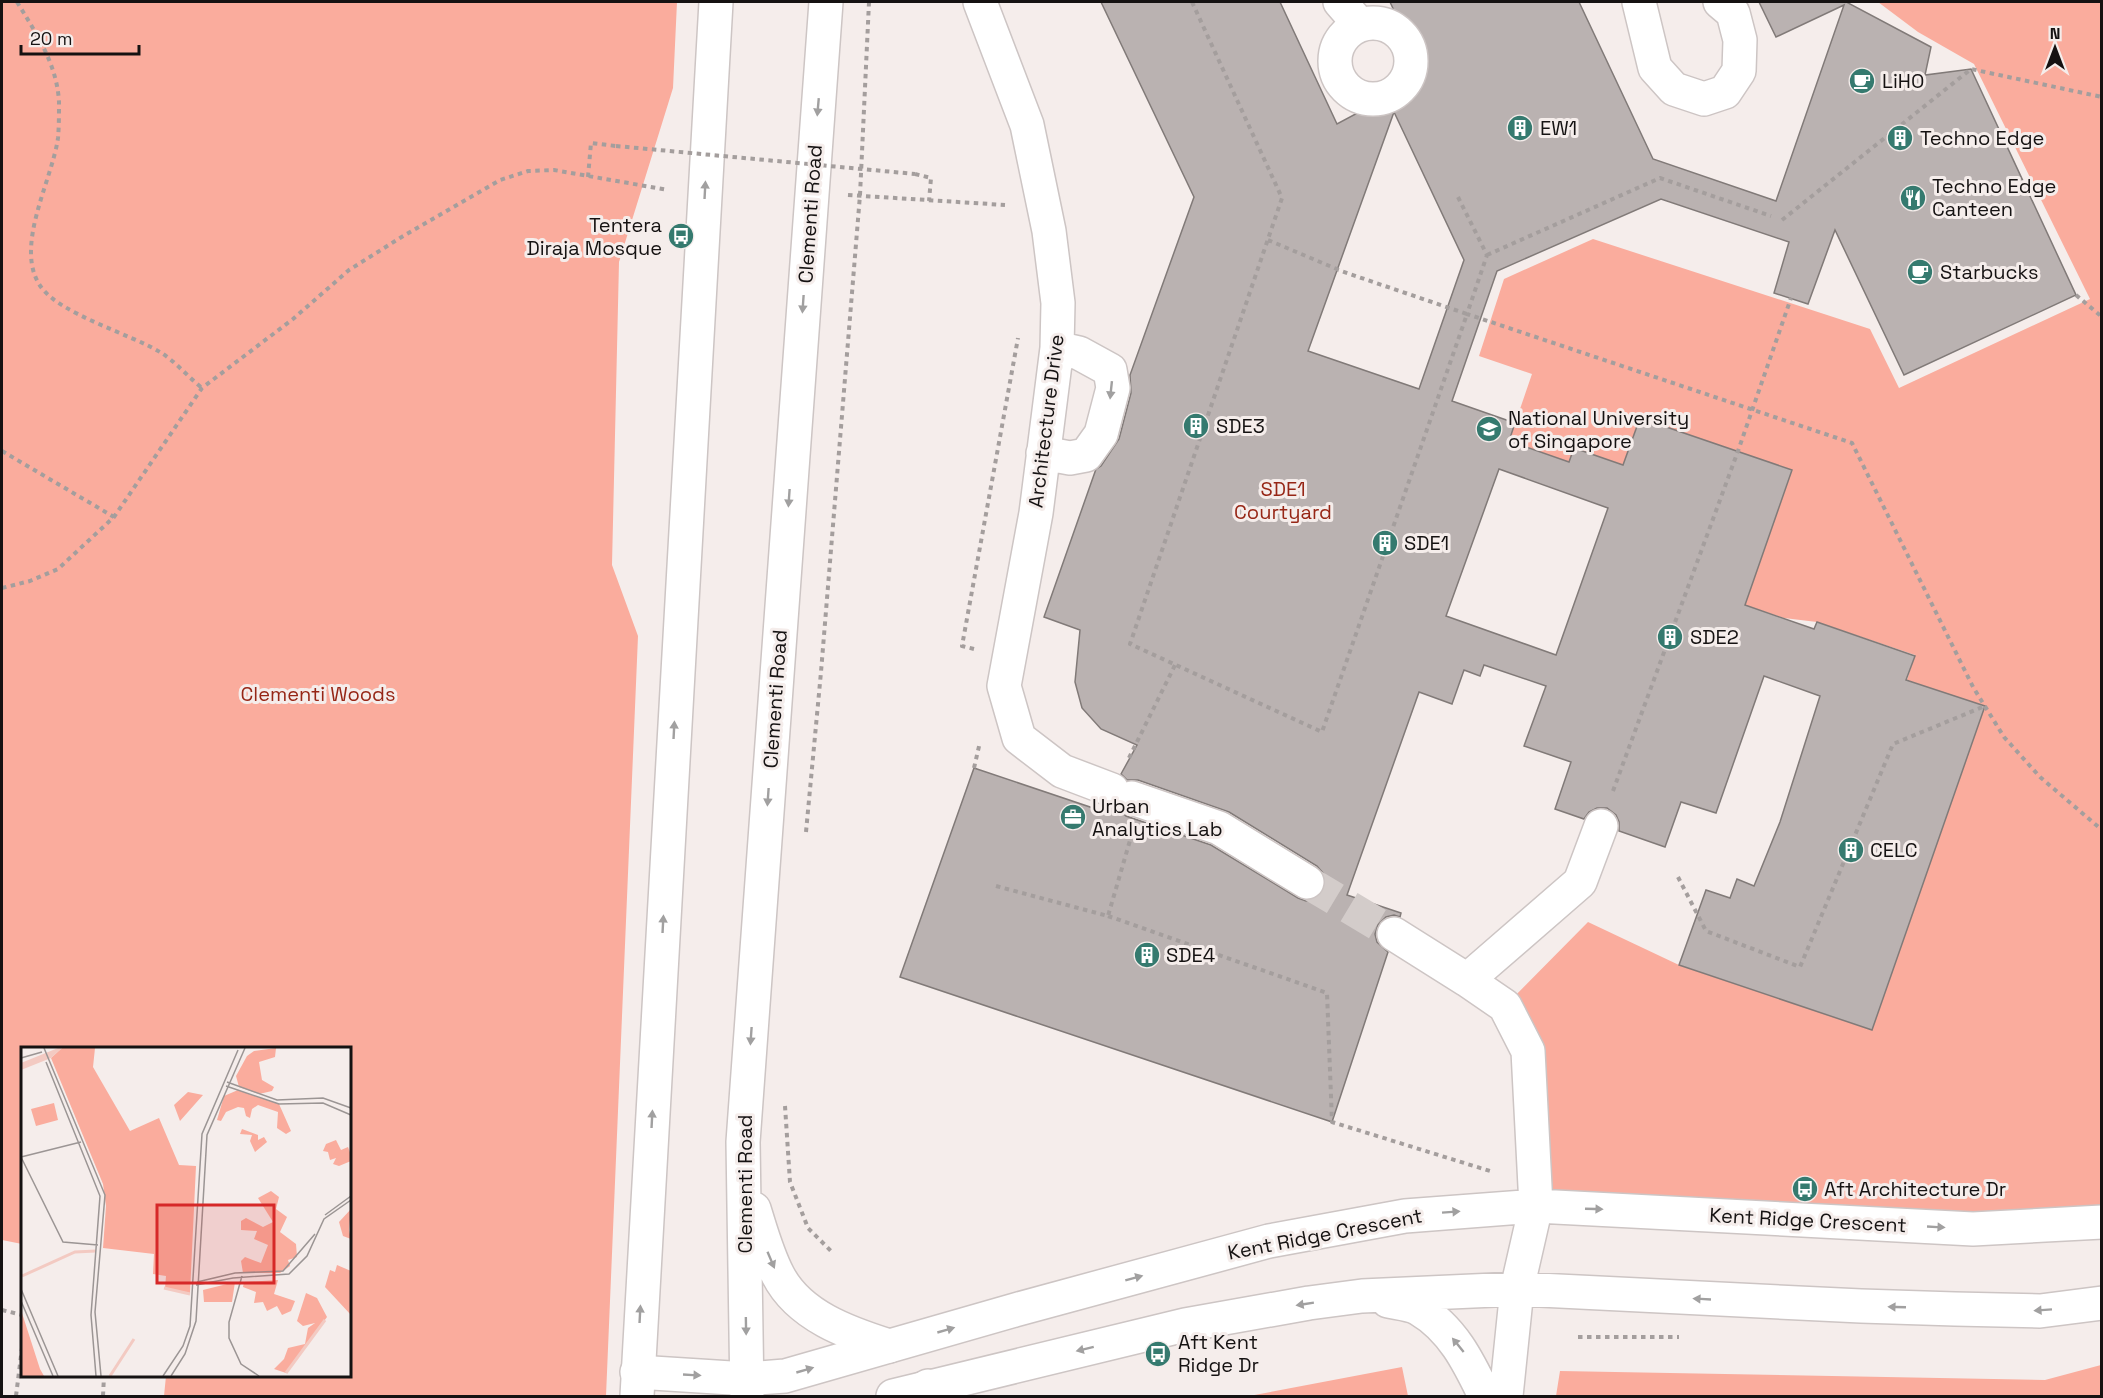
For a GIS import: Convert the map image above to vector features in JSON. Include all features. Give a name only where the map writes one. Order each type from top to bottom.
[{"type":"street","points":[[637,1384],[716,2]]},
{"type":"street","name":"Clementi Road","points":[[747,1388],[743,1142],[826,2]]},
{"type":"street","name":"Architecture Drive","points":[[980,2],[1027,125],[1045,207],[1058,303],[1057,348],[1034,525],[1004,686],[1019,738],[1062,771],[1219,828],[1307,882]]},
{"type":"street","points":[[1639,2],[1655,68],[1674,89],[1704,99],[1725,92],[1738,71],[1740,40],[1733,13],[1720,2]]},
{"type":"street","points":[[1043,453],[1070,458],[1086,455],[1101,435],[1113,388],[1110,370],[1079,353],[1057,348]]},
{"type":"street","points":[[1467,980],[1580,882],[1601,826]]},
{"type":"street","points":[[1394,934],[1505,1006],[1528,1051],[1536,1206],[1517,1289],[1506,1396]]},
{"type":"street","points":[[743,1142],[752,1199],[764,1243],[778,1277],[797,1299],[824,1321],[889,1346]]},
{"type":"street","name":"Kent Ridge Crescent","points":[[637,1384],[747,1388],[889,1346],[1269,1241],[1405,1216],[1536,1206],[1973,1229],[2102,1222]]},
{"type":"street","points":[[893,1396],[1185,1325],[1362,1296],[1517,1289],[1955,1309],[2040,1311],[2102,1304]]},
{"type":"street","points":[[1362,1296],[1418,1308],[1444,1328],[1466,1356],[1485,1396]]},
{"type":"path","points":[[17,2],[39,39],[54,71],[58,101],[58,138],[30,251],[34,275],[42,289],[57,303],[162,353],[202,388]]},
{"type":"path","points":[[805,834],[822,660],[860,195],[869,2]]},
{"type":"path","points":[[1192,2],[1282,198],[1130,644],[1322,732],[1487,255],[1458,197]]},
{"type":"path","points":[[1782,220],[1971,69],[2102,98]]},
{"type":"path","points":[[588,177],[591,143],[915,174],[931,178],[929,201]]},
{"type":"path","points":[[2,588],[58,569],[114,517],[202,388],[293,319],[349,270],[500,180],[528,171],[554,170],[705,194]]},
{"type":"path","points":[[1487,255],[1660,178],[1771,216]]},
{"type":"path","points":[[811,196],[860,195],[1045,207]]},
{"type":"path","points":[[1268,240],[1343,272]]},
{"type":"path","points":[[1338,270],[1852,443],[1973,687],[2004,737],[2040,777],[2102,830]]},
{"type":"path","points":[[2076,295],[2102,317]]},
{"type":"path","points":[[1601,826],[1791,298]]},
{"type":"path","points":[[981,651],[962,646],[1020,327]]},
{"type":"path","points":[[2,451],[114,517]]},
{"type":"path","points":[[1122,794],[1175,665]]},
{"type":"path","points":[[1678,877],[1706,931],[1800,967],[1893,744],[1985,706]]},
{"type":"path","points":[[974,768],[982,734]]},
{"type":"path","points":[[1108,916],[1131,837]]},
{"type":"path","points":[[996,886],[1108,916],[1327,993],[1332,1122],[1499,1174]]},
{"type":"path","points":[[785,1101],[790,1182],[808,1228],[832,1252]]},
{"type":"path","points":[[2,1310],[21,1315]]},
{"type":"path","points":[[16,1396],[21,1356]]},
{"type":"path","points":[[103,1396],[104,1377]]},
{"type":"green space","name":"Clementi Woods","points":[[2,2],[677,2],[673,88],[619,262],[612,565],[638,636],[606,1396],[164,1396],[166,1377],[351,1377],[351,1047],[21,1047],[21,1244],[2,1240]]},
{"type":"green space","points":[[1878,2],[2101,2],[2101,1222],[1536,1206],[1505,1006],[1588,922],[1679,965],[1872,1030],[1984,707],[1907,680],[1915,655],[1817,622],[1784,618],[1745,605],[1792,470],[1640,418],[1623,465],[1575,448],[1569,462],[1509,441],[1532,374],[1479,356],[1504,279],[1593,239],[1870,329],[1899,388],[2090,299],[1974,64],[1918,32]]},
{"type":"green space","points":[[2101,1365],[2101,1396],[1556,1396],[1560,1371],[2045,1380]]},
{"type":"green space","points":[[1402,1367],[1408,1396],[1249,1396]]},
{"type":"building","points":[[1101,2],[1280,2],[1337,124],[1425,77],[1390,2],[1579,2],[1653,159],[1776,201],[1844,5],[1776,37],[1759,2],[1851,2],[1848,3],[1931,47],[1925,75],[1971,69],[2076,295],[1904,375],[1835,230],[1808,304],[1774,293],[1789,242],[1661,199],[1497,271],[1452,401],[1515,423],[1509,441],[1569,462],[1574,448],[1623,465],[1640,418],[1792,470],[1745,605],[1814,629],[1817,622],[1915,656],[1906,680],[1985,706],[1872,1030],[1679,965],[1706,890],[1730,898],[1737,879],[1754,886],[1780,822],[1820,696],[1764,676],[1716,813],[1681,802],[1665,847],[1619,831],[1616,815],[1607,808],[1597,808],[1589,812],[1584,819],[1555,809],[1571,762],[1524,746],[1546,686],[1484,665],[1480,676],[1464,670],[1452,704],[1419,692],[1347,895],[1401,913],[1400,917],[1394,915],[1386,917],[1378,925],[1375,934],[1377,942],[1388,952],[1332,1122],[900,977],[974,768],[1102,811],[1104,807],[1117,808],[1126,816],[1211,845],[1306,901],[1315,899],[1323,892],[1326,883],[1324,874],[1317,866],[1229,812],[1138,780],[1127,780],[1121,774],[1137,745],[1101,729],[1082,708],[1075,682],[1080,630],[1044,617],[1096,469],[1101,466],[1119,439],[1131,393],[1130,375],[1194,197]],"holes":[[[1394,112],[1464,260],[1419,389],[1308,351]],[[1499,469],[1608,508],[1556,655],[1446,616]]]},
{"type":"tunnel","points":[[1307,882],[1394,934]]},
{"type":"place","name":"LiHO","points":[[1862,81]]},
{"type":"place","name":"EW1","points":[[1520,128]]},
{"type":"place","name":"Techno Edge","points":[[1900,138]]},
{"type":"place","name":"Techno Edge Canteen","points":[[1913,198]]},
{"type":"place","name":"Tentera Diraja Mosque","points":[[681,236]]},
{"type":"place","name":"Starbucks","points":[[1920,272]]},
{"type":"place","name":"SDE3","points":[[1196,426]]},
{"type":"place","name":"National University of Singapore","points":[[1489,429]]},
{"type":"place","name":"SDE1","points":[[1385,543]]},
{"type":"place","name":"SDE2","points":[[1670,637]]},
{"type":"place","name":"Urban Analytics Lab","points":[[1073,817]]},
{"type":"place","name":"CELC","points":[[1851,850]]},
{"type":"place","name":"SDE4","points":[[1147,955]]},
{"type":"place","name":"Aft Architecture Dr","points":[[1805,1189]]},
{"type":"place","name":"Aft Kent Ridge Dr","points":[[1158,1354]]},
{"type":"park label","name":"SDE1 Courtyard","points":[[1283,500]]}]
